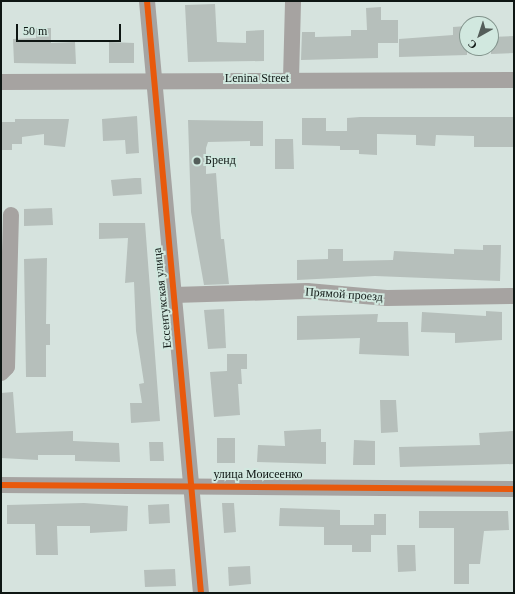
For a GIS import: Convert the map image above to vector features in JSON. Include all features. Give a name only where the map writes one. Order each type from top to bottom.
[{"type":"street","name":"Ессентукская улица","points":[[147,1],[151,79],[194,486],[201,593]]},
{"type":"street","points":[[291,79],[292,1]]},
{"type":"street","name":"Lenina Street","points":[[1,82],[151,79],[514,80]]},
{"type":"street","points":[[1,373],[7,367],[11,215]]},
{"type":"street","name":"Прямой проезд","points":[[174,295],[307,291],[387,298],[514,296]]},
{"type":"street","name":"улица Моисеенко","points":[[1,485],[514,489]]},
{"type":"building","points":[[215,4],[217,42],[246,43],[246,31],[264,30],[264,61],[188,62],[185,5]]},
{"type":"building","points":[[381,7],[381,20],[398,20],[398,43],[378,43],[378,58],[301,60],[302,32],[315,32],[315,37],[351,36],[351,30],[367,30],[366,8]]},
{"type":"building","points":[[453,27],[459,27],[459,55],[399,57],[399,39],[453,35]]},
{"type":"building","points":[[36,28],[51,28],[51,43],[75,42],[76,64],[14,63],[13,39],[36,38]]},
{"type":"building","points":[[514,36],[514,53],[499,54],[499,37]]},
{"type":"building","points":[[109,42],[134,43],[134,63],[109,63]]},
{"type":"building","points":[[137,116],[139,153],[126,154],[125,140],[103,141],[102,119]]},
{"type":"building","points":[[514,117],[514,147],[474,147],[474,136],[436,135],[435,146],[416,145],[416,135],[377,134],[377,155],[359,154],[359,150],[340,150],[340,146],[302,145],[302,118],[326,118],[326,131],[347,131],[347,118]]},
{"type":"building","points":[[15,119],[69,119],[65,147],[44,145],[44,134],[22,137],[22,144],[12,144],[12,150],[1,150],[1,122],[15,122]]},
{"type":"building","points":[[188,120],[263,121],[263,146],[250,146],[250,141],[208,142],[206,148],[206,174],[216,173],[221,239],[224,239],[229,284],[204,285],[191,212]]},
{"type":"building","points":[[275,139],[293,139],[294,169],[275,169]]},
{"type":"building","points":[[141,178],[142,194],[113,196],[111,180]]},
{"type":"building","points":[[52,208],[53,225],[24,226],[24,209]]},
{"type":"building","points":[[99,223],[145,223],[160,421],[131,423],[130,403],[142,403],[139,384],[144,383],[136,331],[134,282],[125,283],[128,238],[99,239]]},
{"type":"building","points":[[483,245],[501,245],[500,281],[375,276],[297,280],[297,260],[328,259],[328,249],[343,249],[343,261],[393,260],[394,251],[454,254],[454,249],[483,250]]},
{"type":"building","points":[[47,258],[46,324],[50,324],[50,345],[46,345],[46,377],[26,377],[24,259]]},
{"type":"building","points":[[224,309],[226,348],[208,349],[204,310]]},
{"type":"building","points":[[486,311],[502,312],[502,340],[455,343],[455,333],[421,332],[422,312],[486,316]]},
{"type":"building","points":[[378,314],[377,322],[408,322],[409,356],[359,354],[360,338],[297,340],[297,316]]},
{"type":"building","points":[[227,354],[247,354],[247,369],[241,369],[242,384],[238,384],[240,415],[214,417],[210,372],[227,371]]},
{"type":"building","points":[[13,392],[16,433],[73,431],[73,441],[119,443],[120,462],[75,461],[75,455],[38,455],[38,460],[1,458],[1,393]]},
{"type":"building","points":[[380,400],[396,400],[398,432],[381,433]]},
{"type":"building","points":[[321,429],[321,442],[326,442],[326,464],[257,462],[258,445],[285,446],[284,431]]},
{"type":"building","points":[[514,431],[514,464],[400,467],[399,447],[480,445],[479,433]]},
{"type":"building","points":[[217,438],[235,438],[235,463],[217,463]]},
{"type":"building","points":[[354,440],[375,441],[375,465],[353,465]]},
{"type":"building","points":[[149,442],[163,442],[164,461],[150,461]]},
{"type":"building","points":[[84,503],[128,506],[127,531],[90,533],[90,526],[57,526],[58,555],[36,555],[35,524],[7,524],[7,505]]},
{"type":"building","points":[[222,503],[234,503],[236,532],[224,533]]},
{"type":"building","points":[[169,504],[170,523],[149,524],[148,505]]},
{"type":"building","points":[[280,508],[340,510],[340,525],[374,525],[374,514],[386,514],[386,535],[371,535],[371,552],[352,552],[352,545],[324,545],[324,527],[279,526]]},
{"type":"building","points":[[419,511],[508,511],[509,530],[484,531],[480,564],[469,564],[469,584],[454,584],[454,528],[419,528]]},
{"type":"building","points":[[397,545],[415,545],[416,571],[398,572]]},
{"type":"building","points":[[250,566],[251,584],[229,586],[228,567]]},
{"type":"building","points":[[175,569],[176,586],[145,587],[144,570]]},
{"type":"cycle path","points":[[147,1],[201,593]]},
{"type":"cycle path","points":[[1,485],[514,489]]},
{"type":"place","name":"Бренд","points":[[197,161]]}]
